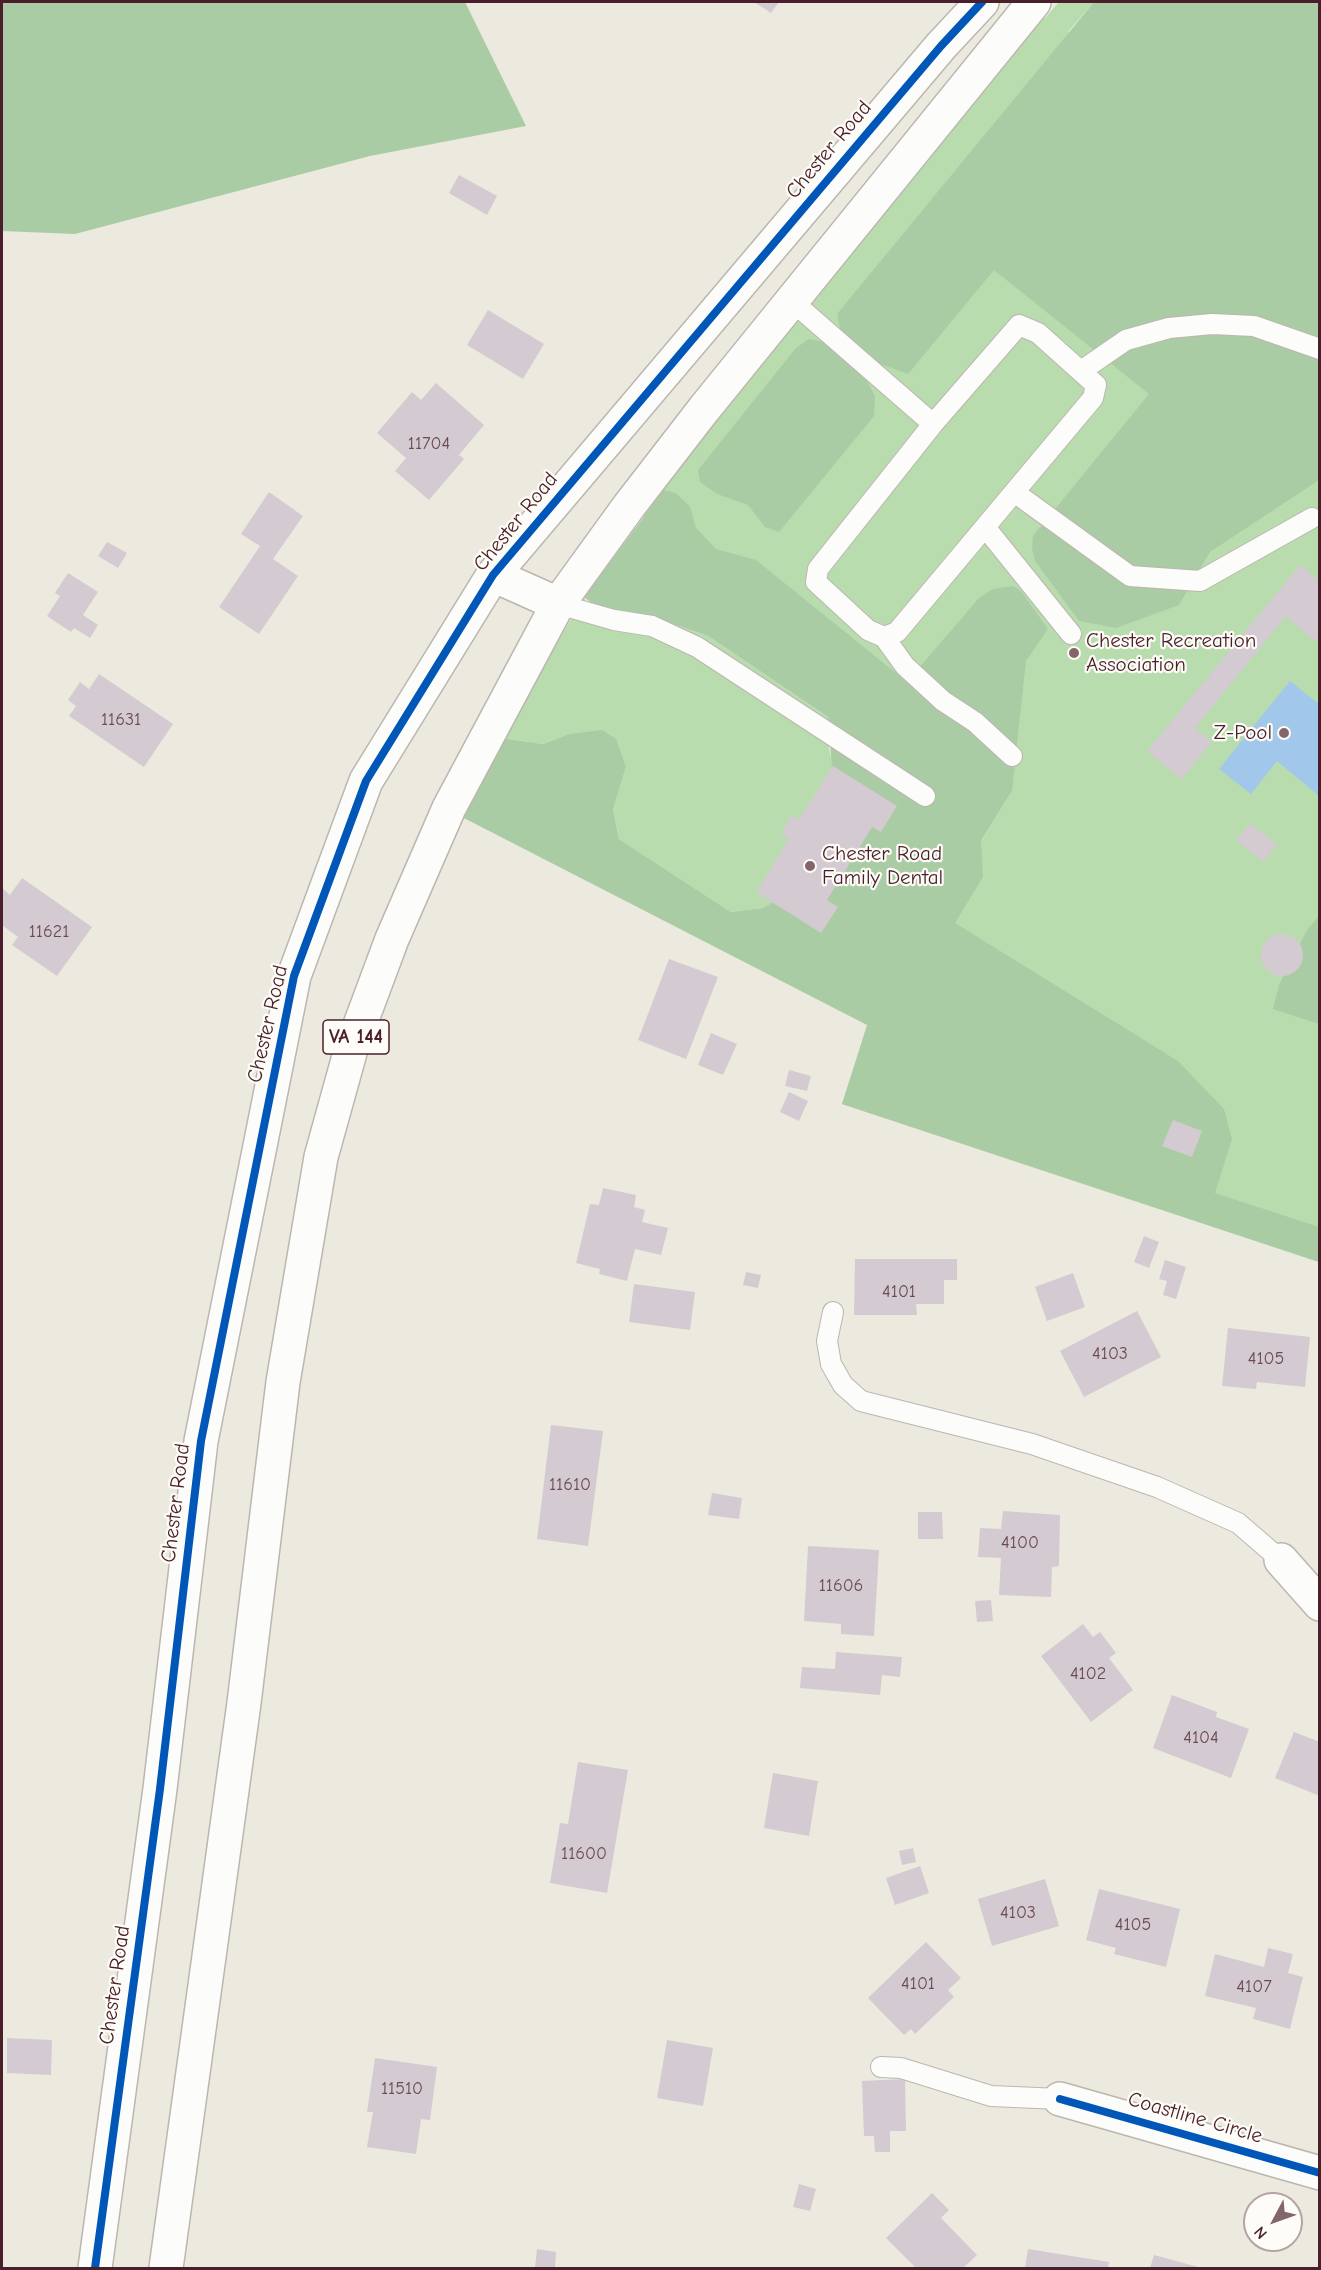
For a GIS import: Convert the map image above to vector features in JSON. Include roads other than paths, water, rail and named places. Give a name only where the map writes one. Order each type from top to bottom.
[{"type":"street","name":"Chester Road","points":[[95,2268],[160,1789],[201,1441],[294,976],[366,781],[493,575],[933,55],[982,2]]},
{"type":"street","name":"VA 144","points":[[166,2268],[242,1714],[283,1382],[321,1157],[351,1049],[392,939],[449,808],[558,604],[636,496],[1034,2]]},
{"type":"street","points":[[493,575],[558,604]]},
{"type":"street","points":[[1281,1560],[1320,1604]]},
{"type":"street","name":"Coastline Circle","points":[[1060,2099],[1320,2173]]},
{"type":"lane","points":[[794,302],[933,424]]},
{"type":"lane","points":[[1081,371],[1126,340],[1180,327],[1212,324],[1254,326],[1320,349]]},
{"type":"lane","points":[[884,637],[897,632],[1093,398],[1096,385],[1038,333],[1019,325],[933,424],[818,569],[816,582],[867,630],[884,637],[905,666],[943,701],[975,722],[1012,756]]},
{"type":"lane","points":[[1014,492],[1130,576],[1200,581],[1312,518]]},
{"type":"lane","points":[[986,527],[1071,634]]},
{"type":"lane","points":[[558,604],[614,620],[652,626],[697,647],[925,796]]},
{"type":"lane","points":[[833,1312],[827,1341],[831,1364],[843,1386],[861,1401],[1032,1444],[1157,1487],[1238,1523],[1281,1560]]},
{"type":"lane","points":[[881,2067],[901,2068],[991,2096],[1060,2099]]},
{"type":"water","name":"Z-Pool","points":[[1290,681],[1319,704],[1319,796],[1277,761],[1251,794],[1219,769]]},
{"type":"place","name":"Chester Recreation Association","points":[[1074,653]]},
{"type":"place","name":"Z-Pool","points":[[1284,733]]},
{"type":"place","name":"Chester Road Family Dental","points":[[810,866]]}]
